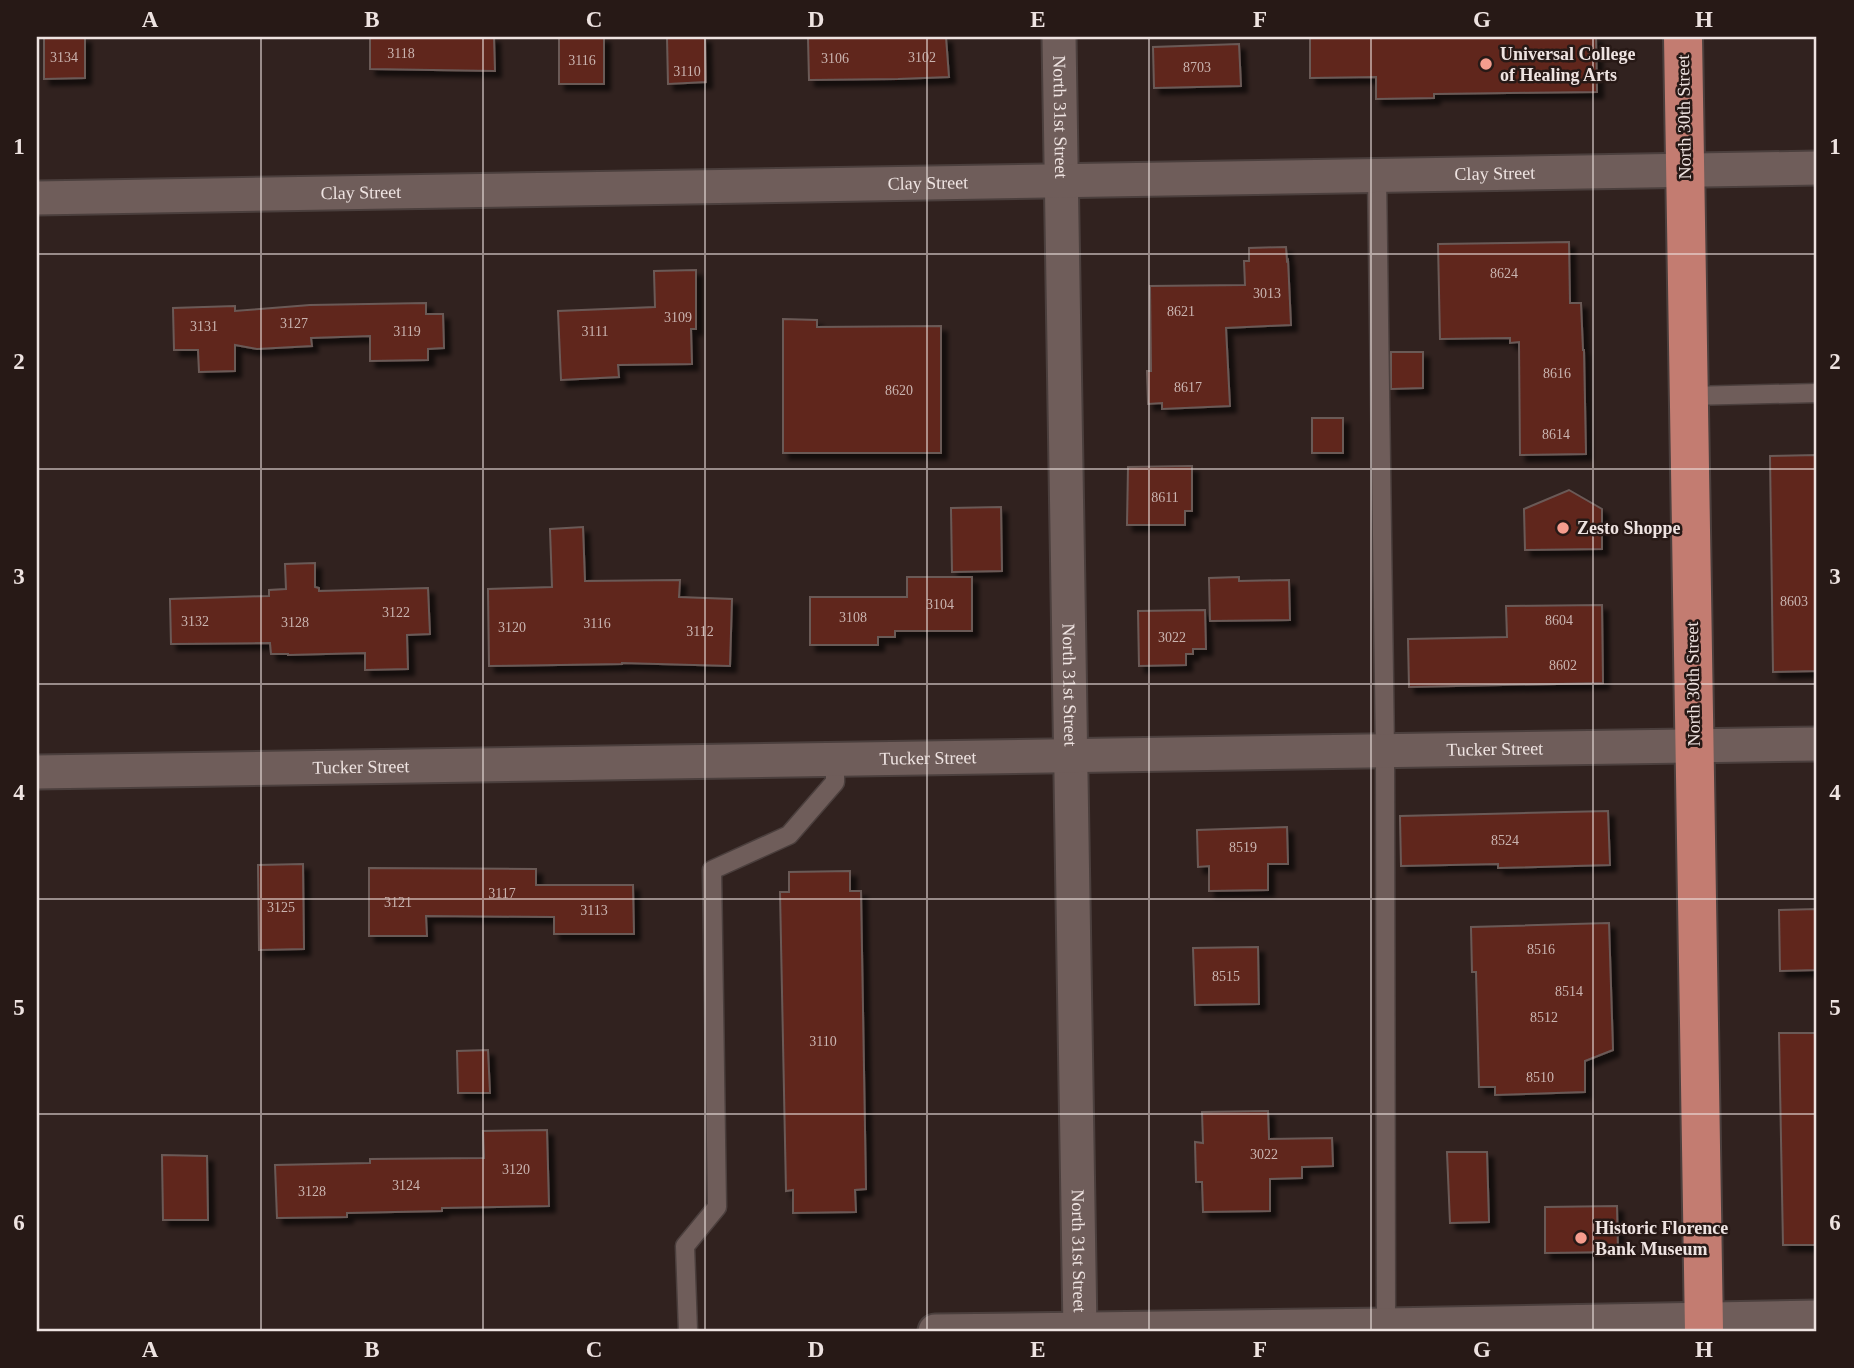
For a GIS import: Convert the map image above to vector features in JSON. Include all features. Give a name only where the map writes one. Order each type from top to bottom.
[{"type":"highway","name":"North 30th Street","points":[[1683,37],[1704,1325]]},
{"type":"street","name":"North 31st Street","points":[[1059,37],[1080,1331]]},
{"type":"street","name":"Clay Street","points":[[37,198],[1817,168]]},
{"type":"street","name":"Tucker Street","points":[[37,772],[1817,744]]},
{"type":"street","points":[[935,1331],[1387,1325],[1704,1325],[1817,1317]]},
{"type":"lane","points":[[1377,175],[1385,751],[1387,1325]]},
{"type":"lane","points":[[1689,396],[1817,393]]},
{"type":"lane","points":[[688,1331],[685,1246],[717,1207],[712,870],[789,835],[835,782],[835,759]]},
{"type":"building","points":[[44,37],[85,37],[85,78],[44,79]]},
{"type":"building","points":[[370,37],[494,37],[495,71],[370,69]]},
{"type":"building","points":[[559,37],[604,37],[604,84],[559,84]]},
{"type":"building","points":[[667,37],[705,37],[706,82],[668,84]]},
{"type":"building","points":[[946,37],[949,77],[809,80],[808,38]]},
{"type":"building","name":"Universal College of Healing Arts","points":[[1310,37],[1596,37],[1597,92],[1434,94],[1434,98],[1376,99],[1376,77],[1310,78]]},
{"type":"building","points":[[1239,44],[1241,86],[1154,88],[1153,47]]},
{"type":"building","points":[[1569,242],[1570,303],[1581,303],[1586,454],[1520,455],[1519,342],[1510,343],[1510,338],[1440,339],[1438,244]]},
{"type":"building","points":[[1286,247],[1291,325],[1226,328],[1230,406],[1162,409],[1162,403],[1148,404],[1147,371],[1151,371],[1150,286],[1245,285],[1244,261],[1249,261],[1249,248]]},
{"type":"building","points":[[696,270],[696,329],[691,329],[692,364],[618,365],[619,377],[561,380],[558,311],[655,307],[654,271]]},
{"type":"building","points":[[426,303],[426,314],[443,314],[444,348],[428,349],[428,360],[370,361],[370,336],[311,338],[312,346],[257,349],[235,345],[235,371],[199,372],[198,350],[174,350],[173,308],[235,306],[235,311],[310,305]]},
{"type":"building","points":[[783,319],[817,320],[817,327],[941,326],[941,453],[783,453]]},
{"type":"building","points":[[1391,352],[1423,352],[1423,388],[1391,389]]},
{"type":"building","points":[[1312,418],[1343,418],[1343,453],[1312,453]]},
{"type":"building","points":[[1817,455],[1817,671],[1773,672],[1770,456]]},
{"type":"building","points":[[1192,466],[1192,511],[1185,511],[1185,525],[1127,525],[1128,467]]},
{"type":"building","name":"Zesto Shoppe","points":[[1569,490],[1602,509],[1602,549],[1525,550],[1524,509]]},
{"type":"building","points":[[1001,507],[1002,571],[952,572],[951,508]]},
{"type":"building","points":[[583,527],[585,581],[680,580],[679,597],[732,599],[730,666],[622,663],[489,666],[488,589],[552,587],[550,529]]},
{"type":"building","points":[[315,563],[315,587],[319,588],[319,591],[428,588],[430,634],[407,635],[408,669],[365,670],[365,653],[271,654],[270,643],[171,644],[170,599],[269,596],[269,590],[286,589],[285,564]]},
{"type":"building","points":[[907,577],[972,577],[972,631],[895,631],[895,637],[878,637],[878,645],[810,645],[810,597],[907,597]]},
{"type":"building","points":[[1239,577],[1239,581],[1289,580],[1290,620],[1210,621],[1209,578]]},
{"type":"building","points":[[1602,605],[1603,683],[1409,687],[1408,639],[1507,637],[1506,606]]},
{"type":"building","points":[[1205,610],[1206,649],[1193,649],[1193,654],[1186,654],[1186,665],[1139,666],[1138,611]]},
{"type":"building","points":[[1608,811],[1610,865],[1498,868],[1498,864],[1401,866],[1400,816]]},
{"type":"building","points":[[1287,827],[1288,864],[1268,864],[1268,890],[1209,891],[1209,866],[1198,867],[1197,830]]},
{"type":"building","points":[[303,864],[304,949],[259,950],[258,865]]},
{"type":"building","points":[[369,868],[536,869],[536,885],[633,885],[634,934],[554,934],[554,917],[426,916],[427,936],[369,936]]},
{"type":"building","points":[[850,871],[850,891],[861,891],[866,1189],[855,1190],[856,1212],[793,1213],[793,1190],[786,1191],[780,892],[789,892],[789,872]]},
{"type":"building","points":[[1817,909],[1817,970],[1780,971],[1779,910]]},
{"type":"building","points":[[1609,923],[1613,1050],[1585,1061],[1585,1092],[1495,1095],[1495,1087],[1479,1087],[1476,972],[1472,972],[1471,927]]},
{"type":"building","points":[[1258,947],[1259,1004],[1195,1005],[1193,948]]},
{"type":"building","points":[[1779,1033],[1817,1033],[1817,1245],[1783,1245]]},
{"type":"building","points":[[488,1050],[490,1093],[458,1093],[457,1051]]},
{"type":"building","points":[[1268,1111],[1269,1139],[1332,1138],[1333,1166],[1302,1167],[1302,1178],[1270,1179],[1270,1211],[1203,1212],[1202,1182],[1196,1182],[1195,1142],[1203,1143],[1202,1112]]},
{"type":"building","points":[[547,1130],[549,1206],[442,1208],[442,1211],[347,1213],[347,1217],[277,1218],[275,1165],[370,1163],[370,1159],[484,1158],[483,1131]]},
{"type":"building","points":[[1447,1152],[1487,1152],[1489,1222],[1450,1223]]},
{"type":"building","points":[[162,1155],[207,1156],[208,1220],[163,1220]]},
{"type":"building","points":[[1617,1206],[1618,1252],[1545,1253],[1545,1207]]},
{"type":"place","name":"Universal College of Healing Arts","points":[[1486,64]]},
{"type":"place","name":"Zesto Shoppe","points":[[1563,528]]},
{"type":"place","name":"Historic Florence Bank Museum","points":[[1581,1238]]}]
